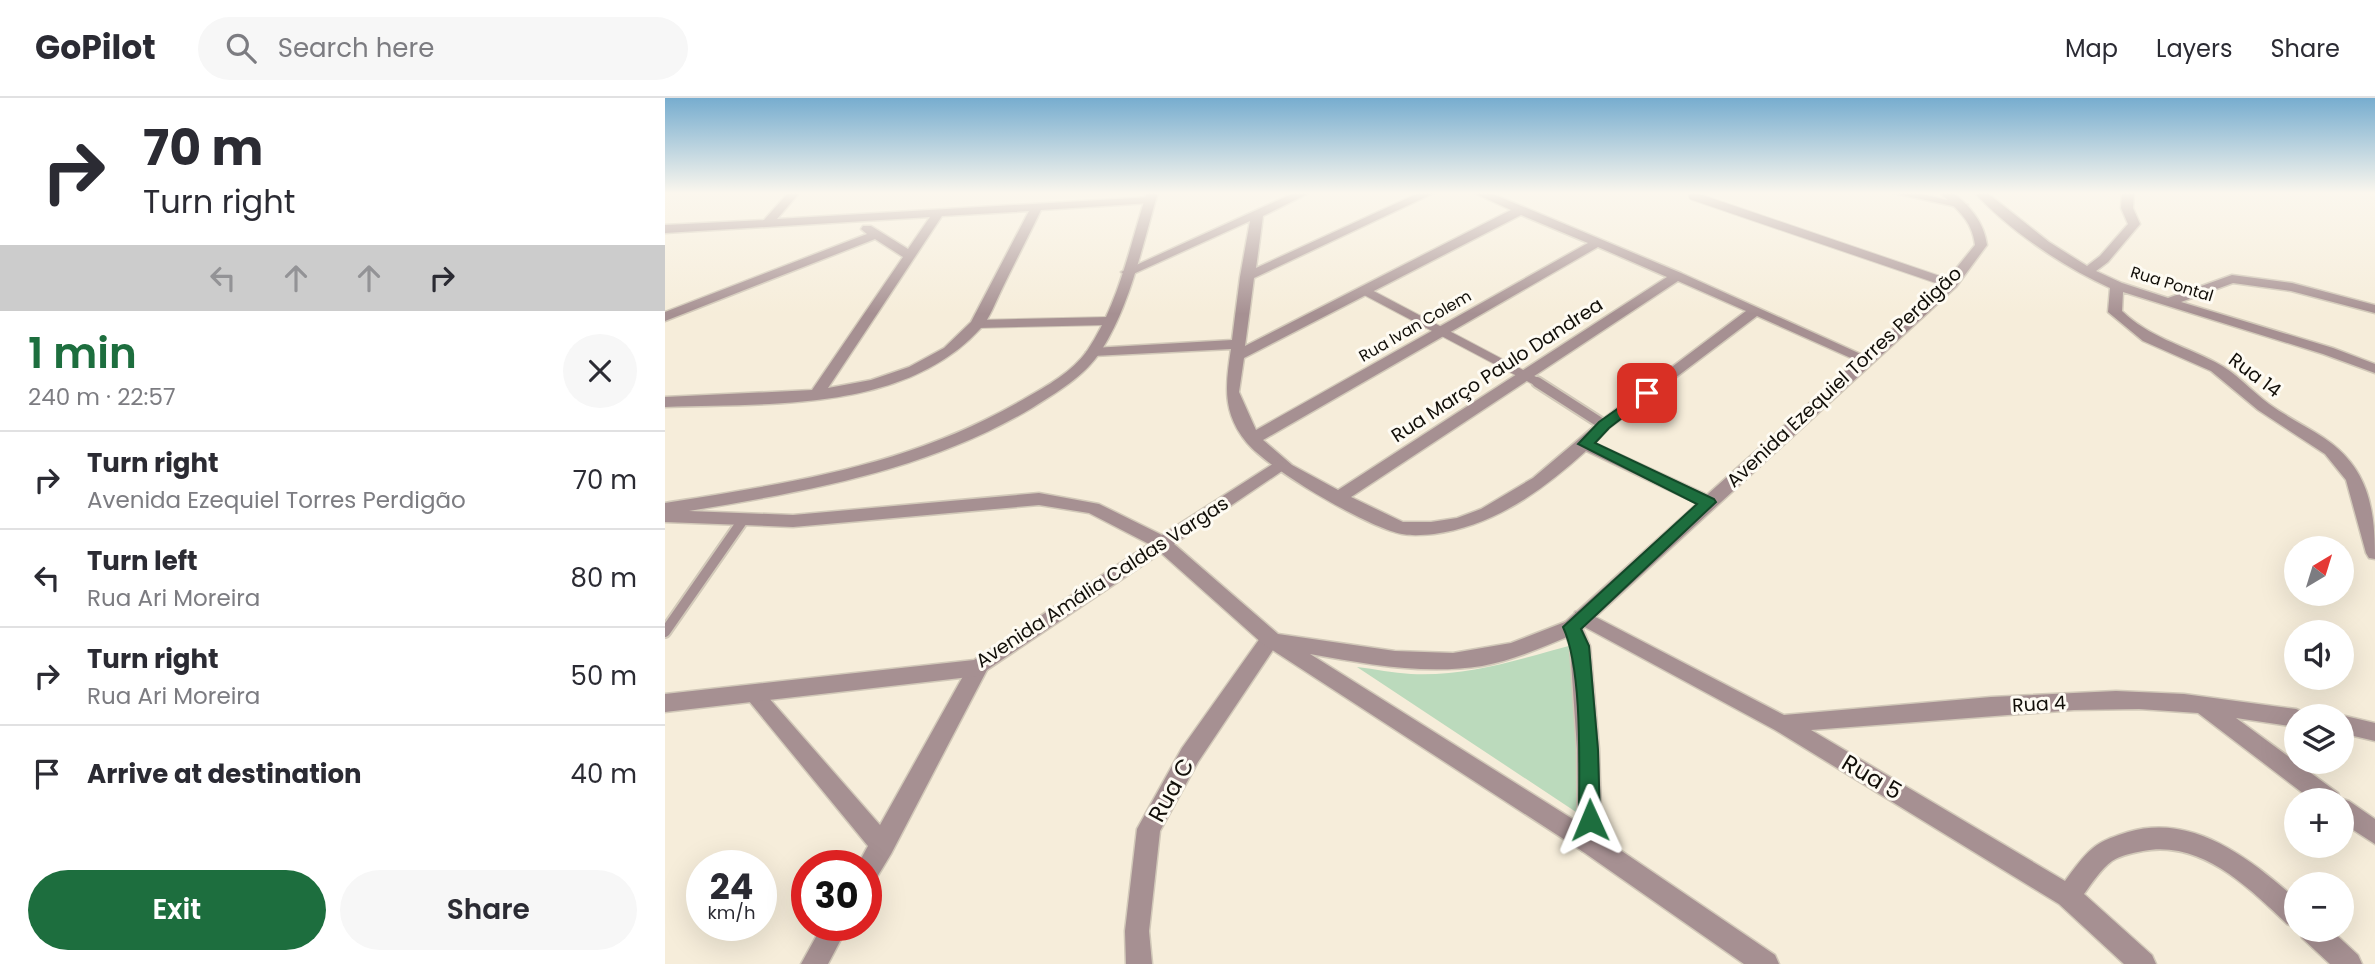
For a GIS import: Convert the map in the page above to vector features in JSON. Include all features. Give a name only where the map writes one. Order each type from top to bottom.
[{"type":"street","points":[[871,232],[909,255]]},
{"type":"street","points":[[817,394],[925,232]]},
{"type":"street","points":[[665,402],[817,394],[897,377],[936,359],[965,340],[977,324],[1024,232]]},
{"type":"street","points":[[665,509],[862,474],[944,447],[1022,408],[1069,377],[1093,352],[1109,321],[1140,232]]},
{"type":"street","points":[[1127,272],[1216,232]]},
{"type":"street","points":[[1254,232],[1232,392],[1240,418],[1252,439],[1279,465],[1338,498],[1401,528],[1458,526],[1517,497],[1585,444],[1604,425],[1755,311]]},
{"type":"street","points":[[1247,277],[1344,232]]},
{"type":"street","points":[[1093,352],[1236,350],[1364,291],[1478,232]]},
{"type":"street","points":[[1571,232],[1867,360]]},
{"type":"street","name":"Avenida Ezequiel Torres Perdigão","points":[[1270,639],[1401,662],[1450,662],[1510,651],[1577,622],[1951,284],[1981,245],[1980,232]]},
{"type":"street","name":"Rua Pontal","points":[[2028,232],[2051,251],[2086,273],[2117,286],[2329,351],[2375,369]]},
{"type":"street","points":[[2086,273],[2104,259],[2127,232]]},
{"type":"street","points":[[665,317],[875,235]]},
{"type":"street","name":"Rua Ivan Colem","points":[[1252,439],[1596,243]]},
{"type":"street","name":"Rua Março Paulo Dandrea","points":[[1338,498],[1677,276]]},
{"type":"street","points":[[2168,302],[2232,279],[2292,287],[2375,309]]},
{"type":"street","name":"Rua 14","points":[[2117,286],[2116,312],[2133,331],[2161,347],[2222,372],[2266,409],[2309,434],[2332,452],[2350,472],[2365,512],[2375,553]]},
{"type":"street","points":[[1585,444],[1708,502]]},
{"type":"street","name":"Avenida Amália Caldas Vargas","points":[[665,703],[978,668],[1279,465]]},
{"type":"street","points":[[665,516],[793,521],[1039,499],[1093,508],[1131,525],[1161,543],[1270,639],[1590,843],[1766,964]]},
{"type":"street","points":[[1577,622],[1588,750],[1590,843]]},
{"type":"street","name":"Rua 5","points":[[1577,622],[1782,724],[2067,896],[2143,964]]},
{"type":"street","name":"Rua C","points":[[1139,964],[1137,931],[1149,828],[1190,755],[1270,639]]},
{"type":"street","points":[[881,850],[978,668]]},
{"type":"street","points":[[754,695],[883,846]]},
{"type":"street","name":"Rua 4","points":[[1782,724],[1948,708],[2118,700],[2204,706],[2284,716]]},
{"type":"street","points":[[2204,706],[2314,788]]},
{"type":"street","points":[[2354,727],[2375,732]]},
{"type":"street","points":[[2354,818],[2375,833]]},
{"type":"street","points":[[2067,896],[2104,852],[2148,838],[2181,839],[2217,855],[2266,888],[2284,904]]},
{"type":"street","points":[[814,964],[827,941]]},
{"type":"street","points":[[2325,942],[2349,964]]},
{"type":"lane","points":[[1800,232],[1951,284]]},
{"type":"lane","points":[[1364,291],[1524,374],[1604,425]]},
{"type":"lane","points":[[977,324],[1109,321]]},
{"type":"lane","points":[[665,632],[743,520]]},
{"type":"green space","points":[[1576,644],[1579,814],[1357,667],[1411,674],[1453,673]]},
{"type":"route","points":[[1590,820],[1580,646],[1571,627],[1708,502],[1585,444],[1604,425],[1647,393]]}]
